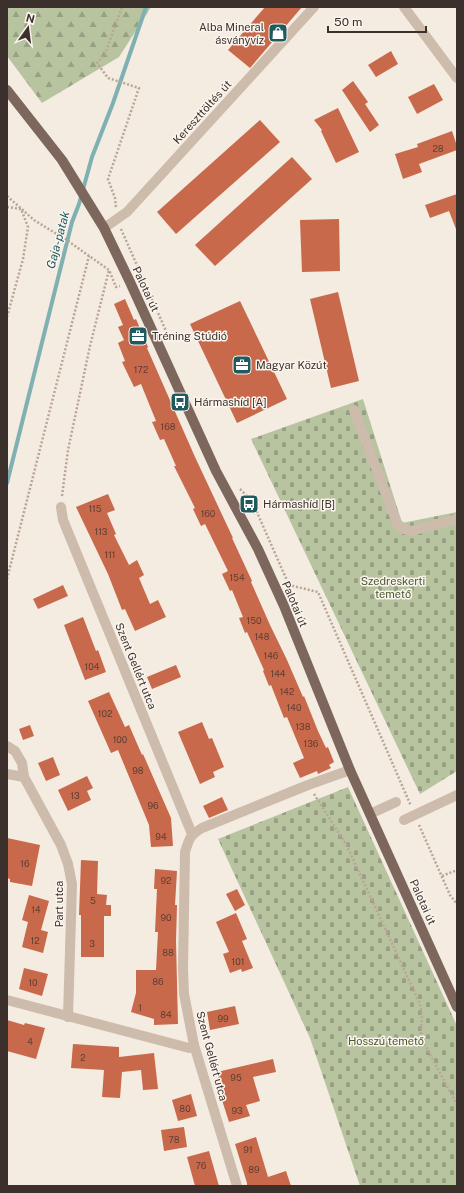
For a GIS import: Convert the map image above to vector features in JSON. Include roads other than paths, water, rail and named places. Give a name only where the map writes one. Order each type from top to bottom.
[{"type":"main road","name":"Palotai út","points":[[7,90],[62,160],[104,228],[216,471],[258,549],[284,606],[350,770],[457,1006]]},
{"type":"street","name":"Kereszttöltés út","points":[[104,228],[127,212],[314,7]]},
{"type":"street","points":[[404,7],[457,78]]},
{"type":"street","points":[[354,410],[397,523],[403,529],[411,531],[457,519]]},
{"type":"street","name":"Szent Gellért utca","points":[[61,507],[63,520],[192,834],[185,852],[184,994],[194,1045],[237,1186]]},
{"type":"street","name":"Part utca","points":[[7,746],[15,751],[22,763],[24,777],[61,845],[68,864],[72,884],[68,1017]]},
{"type":"street","points":[[192,834],[202,828],[308,784],[350,770]]},
{"type":"street","points":[[7,774],[24,777]]},
{"type":"street","points":[[404,820],[457,795]]},
{"type":"street","points":[[370,814],[396,802]]},
{"type":"street","points":[[7,1000],[189,1048],[194,1045]]},
{"type":"waterway","name":"Gaja-patak","points":[[7,483],[72,222],[79,204],[92,157],[113,103],[146,7]]},
{"type":"place","name":"Alba Mineral ásványvíz","points":[[278,33]]},
{"type":"place","name":"Tréning Stúdió","points":[[138,336]]},
{"type":"place","name":"Magyar Közút","points":[[242,365]]},
{"type":"place","name":"Hármashíd [A]","points":[[180,402]]},
{"type":"place","name":"Hármashíd [B]","points":[[249,504]]},
{"type":"park label","name":"Szedreskerti temető","points":[[393,587]]},
{"type":"park label","name":"Hosszú temető","points":[[386,1041]]}]
